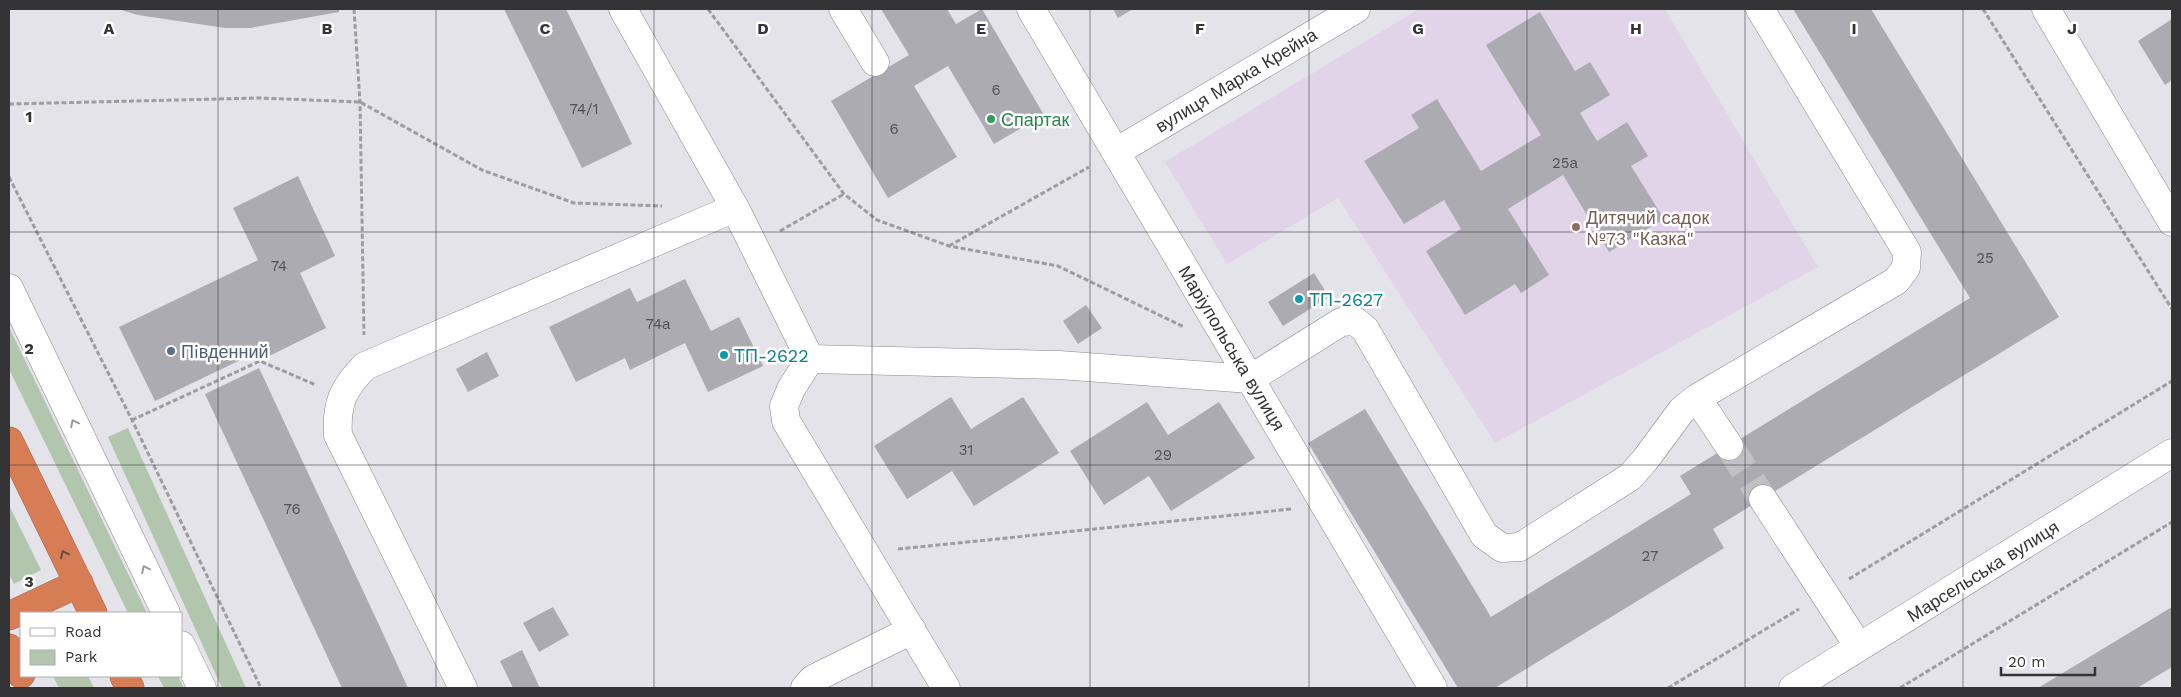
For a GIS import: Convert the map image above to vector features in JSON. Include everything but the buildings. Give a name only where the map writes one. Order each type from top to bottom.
[{"type":"highway","points":[[9,441],[94,612]]},
{"type":"highway","points":[[9,616],[79,583]]},
{"type":"highway","points":[[9,648],[20,671]]},
{"type":"street","points":[[623,9],[735,208],[810,359]]},
{"type":"street","points":[[843,9],[875,62]]},
{"type":"street","name":"Маріупольська вулиця","points":[[1031,9],[1433,688]]},
{"type":"street","name":"вулиця Марка Крейна","points":[[1116,152],[1356,9]]},
{"type":"street","points":[[810,359],[1058,365],[1250,379],[1341,322],[1355,321],[1365,329],[1484,535],[1502,548],[1520,547],[1630,477],[1682,410],[1697,398],[1896,281],[1906,268],[1907,252],[1760,9]]},
{"type":"street","points":[[2046,9],[2172,222]]},
{"type":"street","points":[[463,688],[338,436],[337,416],[342,397],[351,380],[365,366],[735,208]]},
{"type":"street","points":[[9,288],[166,612]]},
{"type":"street","points":[[810,359],[791,389],[784,406],[786,421],[946,688]]},
{"type":"street","points":[[1697,398],[1729,446]]},
{"type":"street","name":"Марсельська вулиця","points":[[1793,688],[2172,453]]},
{"type":"street","points":[[1763,499],[1826,593],[1859,647]]},
{"type":"street","points":[[805,688],[814,678],[912,630]]},
{"type":"street","points":[[182,647],[202,688]]},
{"type":"path","points":[[354,9],[360,102],[365,366]]},
{"type":"path","points":[[708,9],[844,194],[877,220],[949,246],[1058,266],[1190,330]]},
{"type":"path","points":[[1983,9],[2172,309]]},
{"type":"path","points":[[9,104],[260,98],[360,102],[482,170],[574,203],[668,206]]},
{"type":"path","points":[[949,246],[1116,152]]},
{"type":"path","points":[[9,177],[132,420],[261,688]]},
{"type":"path","points":[[754,246],[844,194]]},
{"type":"path","points":[[132,420],[260,361],[342,397]]},
{"type":"path","points":[[1668,688],[2172,380]]},
{"type":"path","points":[[866,552],[1325,506]]},
{"type":"path","points":[[1900,688],[2172,522]]},
{"type":"shaded area","name":"Дитячий садок №73 \"Казка\"","points":[[1419,9],[1665,9],[1818,267],[1495,443],[1338,198],[1227,264],[1165,162]]},
{"type":"green space","points":[[9,327],[147,612],[128,612],[9,369]]},
{"type":"green space","points":[[128,428],[246,688],[222,688],[108,437]]},
{"type":"green space","points":[[9,505],[41,570],[14,584],[9,574]]},
{"type":"green space","points":[[54,677],[88,677],[94,688],[59,688]]},
{"type":"green space","points":[[158,677],[178,677],[184,688],[164,688]]},
{"type":"tunnel","points":[[1729,446],[1763,499]]},
{"type":"place","name":"Спартак","points":[[991,119]]},
{"type":"place","name":"Дитячий садок №73 \"Казка\"","points":[[1576,227]]},
{"type":"place","name":"ТП-2627","points":[[1299,299]]},
{"type":"place","name":"Пiвденний","points":[[171,351]]},
{"type":"place","name":"ТП-2622","points":[[724,355]]}]
